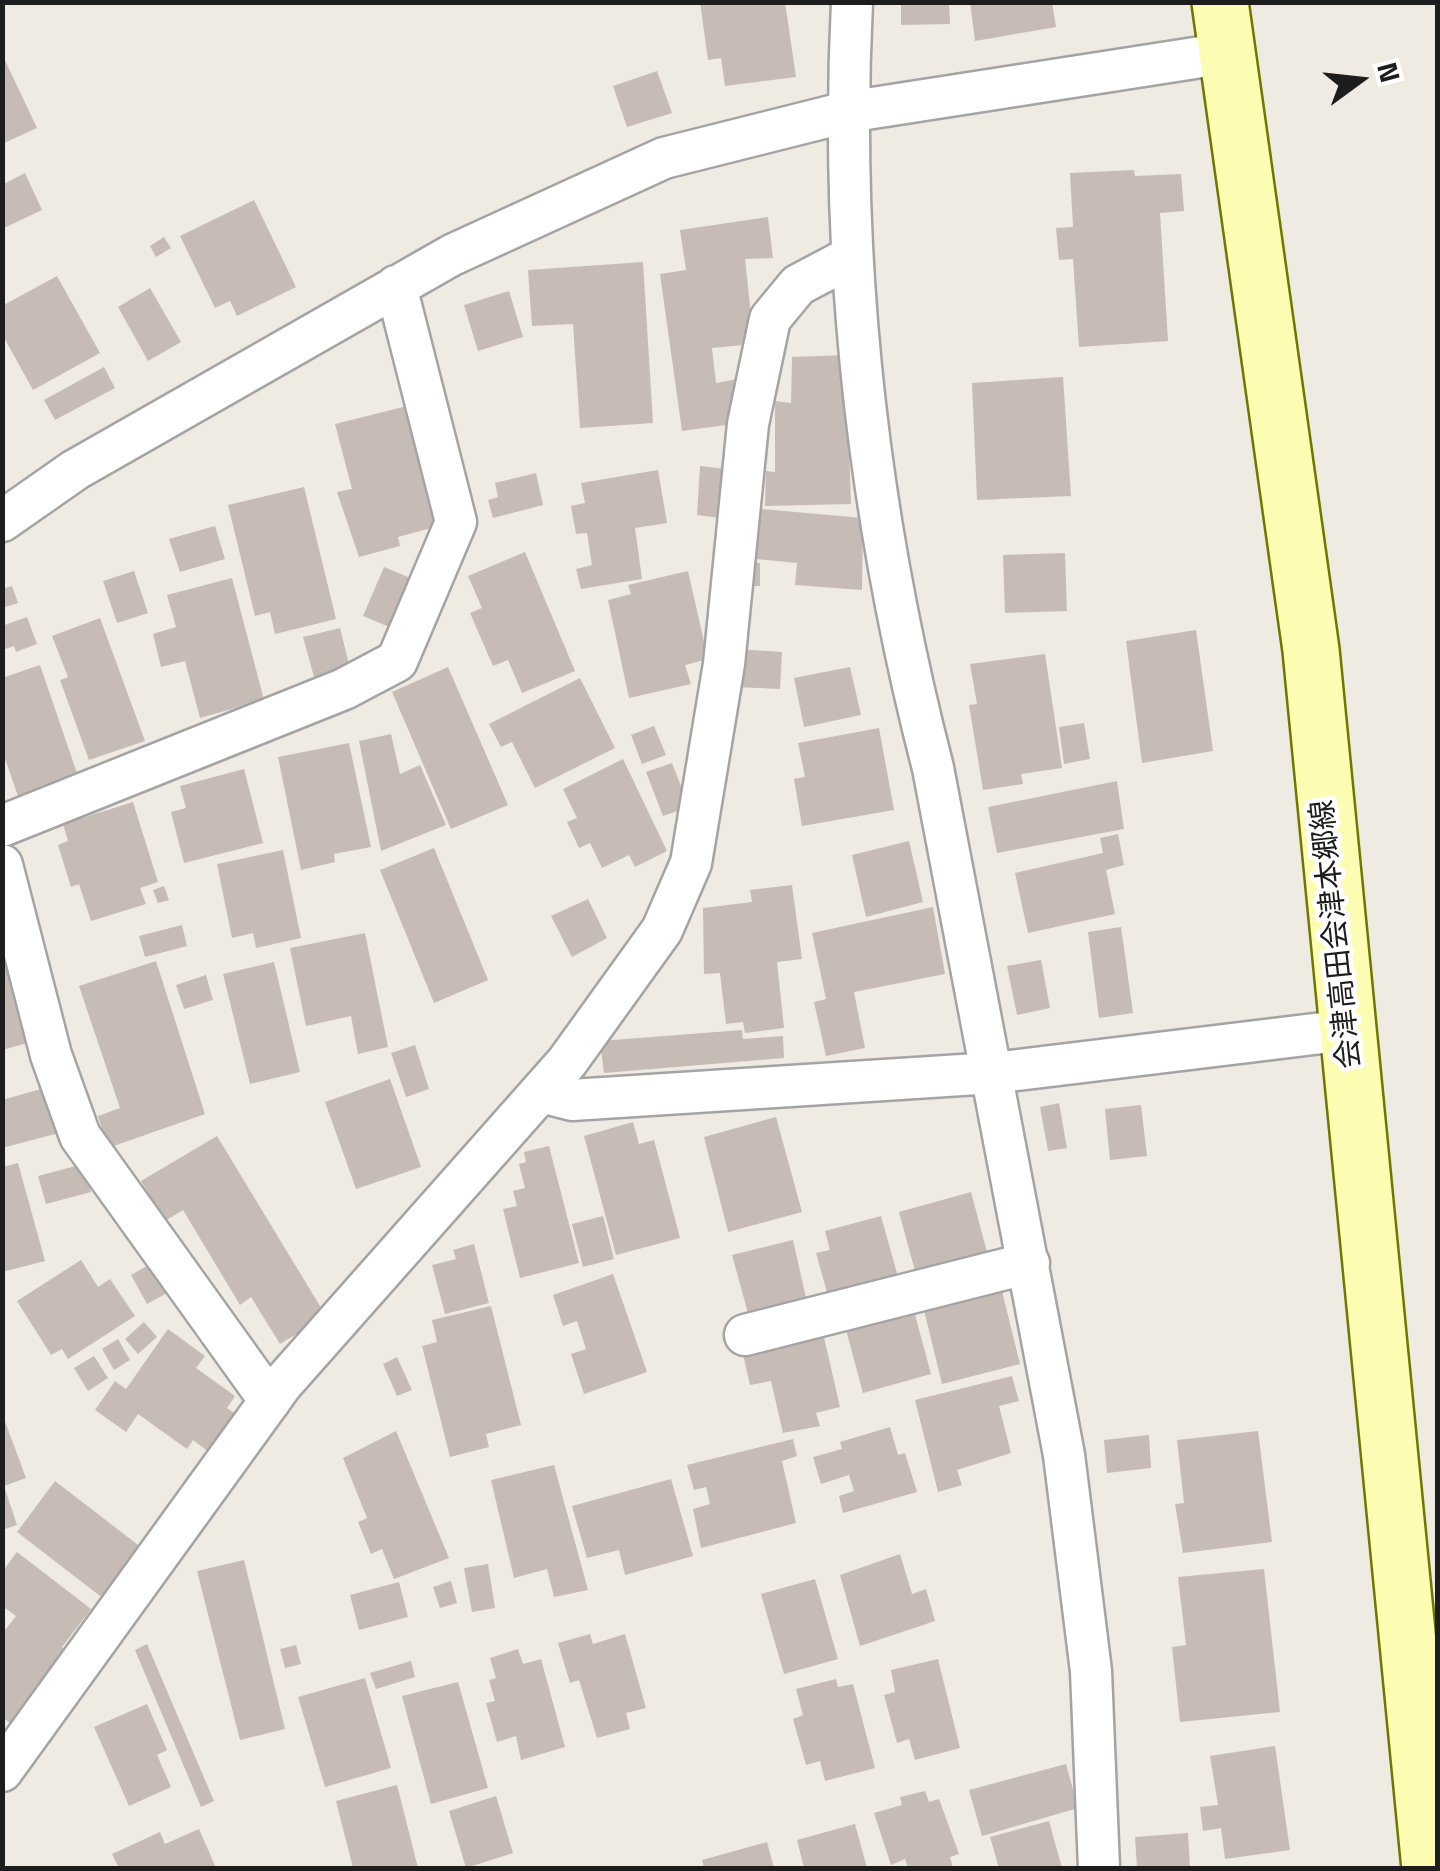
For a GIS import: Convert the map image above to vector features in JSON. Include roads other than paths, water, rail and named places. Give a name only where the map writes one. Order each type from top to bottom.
[{"type":"main road","name":"会津高田会津本郷線","points":[[1223,28],[1310,650],[1430,1868]]},
{"type":"street","points":[[852,2],[846,112],[850,257],[864,412],[907,669],[933,768],[1064,1455],[1091,1671],[1099,1868]]},
{"type":"street","points":[[2,521],[75,470],[452,255],[664,158],[846,112],[1223,28]]},
{"type":"street","points":[[2,1771],[270,1401],[541,1092],[662,930],[691,862],[724,664],[748,424],[770,319],[798,285],[850,257]]},
{"type":"street","points":[[2,826],[344,689],[397,662],[456,522],[396,286]]},
{"type":"street","points":[[2,865],[51,1055],[80,1136],[270,1401]]},
{"type":"street","points":[[541,1092],[572,1100],[993,1073],[1347,1030]]},
{"type":"street","points":[[745,1335],[1029,1264]]}]
